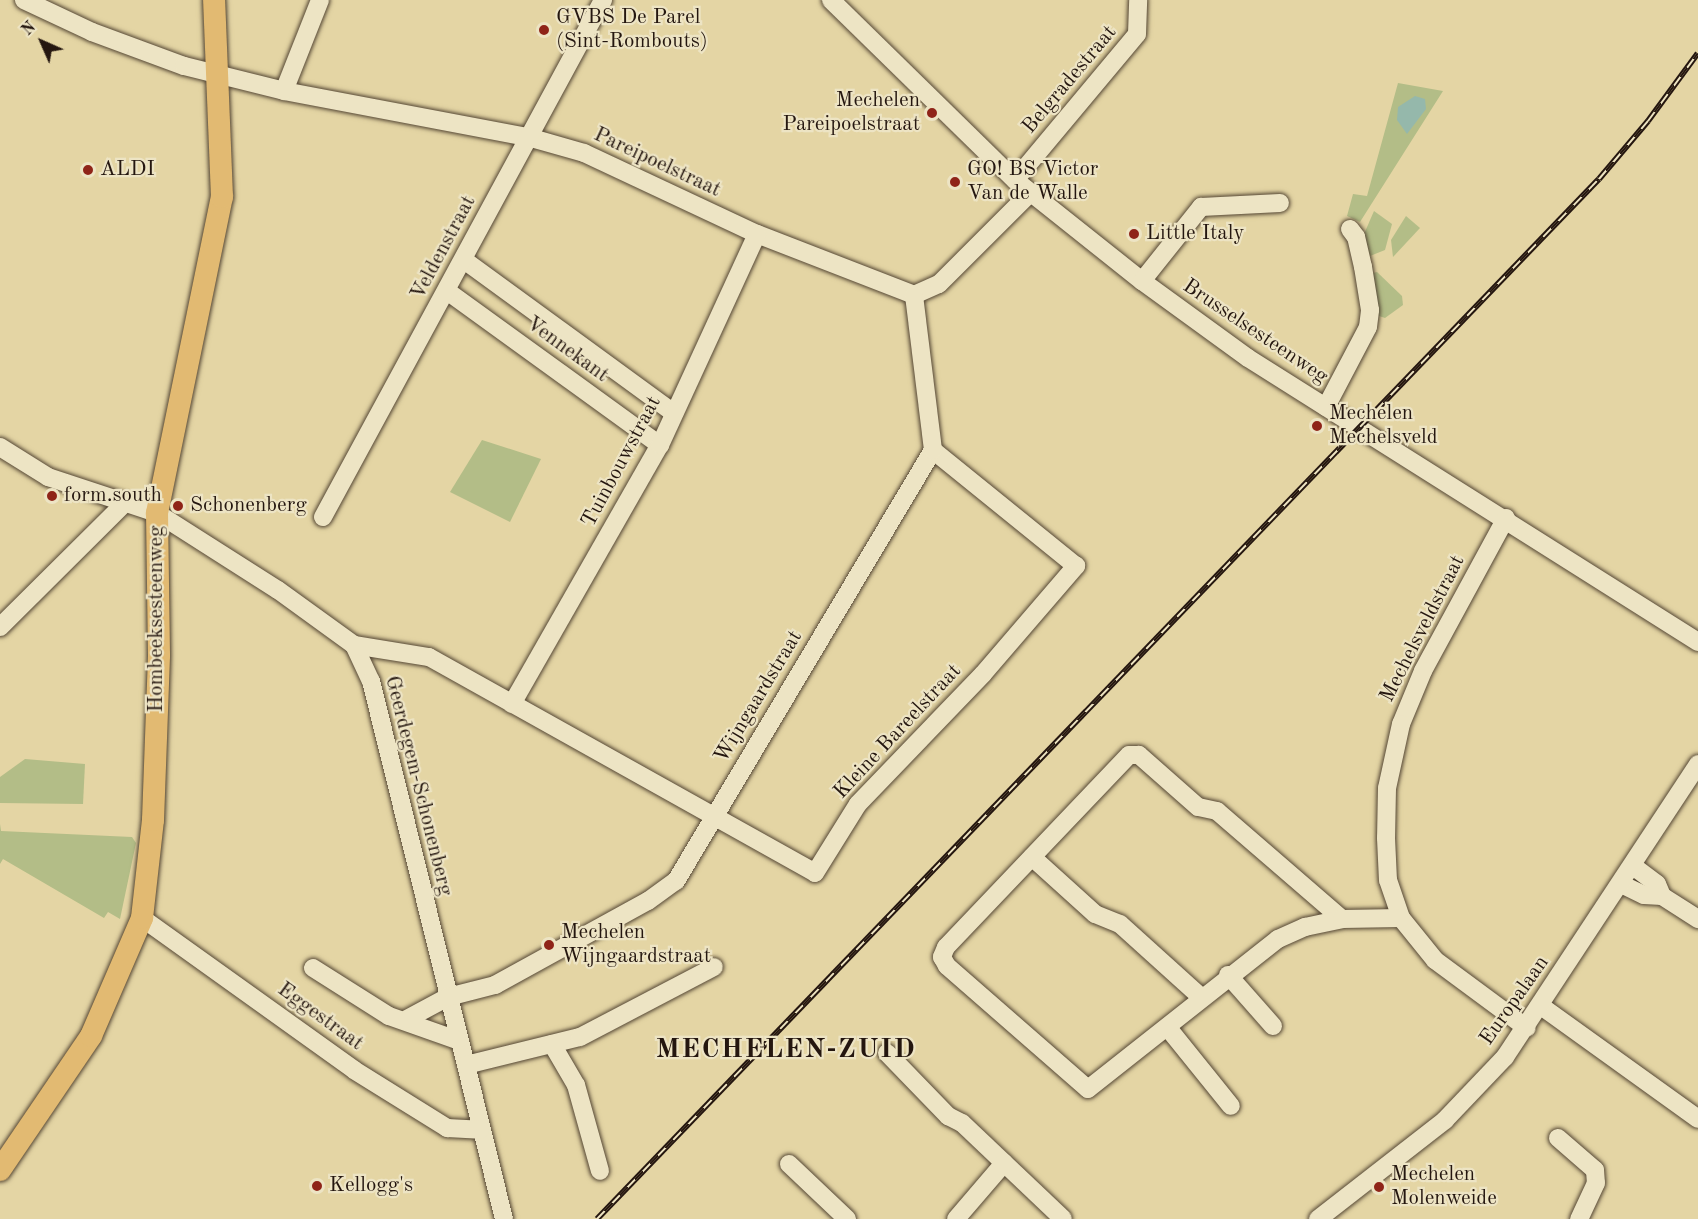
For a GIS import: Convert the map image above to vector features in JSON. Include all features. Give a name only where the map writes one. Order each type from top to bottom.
[{"type":"main road","name":"Hombeeksesteenweg","points":[[0,1170],[91,1036],[142,918],[153,820],[159,655],[157,513],[222,197],[219,75],[214,0]]},
{"type":"street","name":"Pareipoelstraat","points":[[24,0],[92,32],[219,75],[284,91],[528,137],[584,153],[757,234],[914,295]]},
{"type":"street","points":[[284,91],[320,0]]},
{"type":"street","name":"Veldenstraat","points":[[323,517],[603,0]]},
{"type":"street","name":"Brusselsesteenweg","points":[[831,0],[1015,180],[1142,281],[1248,358],[1506,518],[1698,642]]},
{"type":"street","name":"Belgradestraat","points":[[1015,180],[1137,34],[1138,0]]},
{"type":"street","points":[[933,450],[914,295],[939,284],[1030,193]]},
{"type":"street","points":[[1142,281],[1201,207],[1281,203]]},
{"type":"street","points":[[1326,408],[1368,327],[1370,310],[1363,267],[1356,237],[1350,229]]},
{"type":"street","name":"Tuinbouwstraat","points":[[512,704],[660,446],[757,234]]},
{"type":"street","name":"Vennekant","points":[[464,260],[674,413]]},
{"type":"street","name":"Vennekant","points":[[447,291],[660,446]]},
{"type":"street","name":"Geerdegem-Schonenberg","points":[[0,447],[48,477],[124,504],[157,513],[278,590],[354,645],[371,681],[457,1040],[466,1065],[480,1130],[504,1219]]},
{"type":"street","name":"Wijngaardstraat","points":[[407,1019],[448,997],[495,985],[648,901],[676,880],[933,450]]},
{"type":"street","name":"Kleine Bareelstraat","points":[[354,645],[429,657],[815,873],[858,804],[983,674],[1076,566],[933,450]]},
{"type":"street","points":[[0,627],[124,504]]},
{"type":"street","name":"Mechelsveldstraat","points":[[1506,518],[1423,671],[1398,733],[1387,788],[1386,838],[1389,880],[1401,918],[1435,960],[1527,1028]]},
{"type":"street","points":[[1342,919],[1217,811],[1198,807],[1139,755],[1129,754],[1118,761],[1032,857],[946,947],[942,957],[947,966],[1088,1089],[1168,1028],[1228,975],[1278,939],[1305,927],[1342,919],[1401,918]]},
{"type":"street","name":"Europalaan","points":[[1322,1218],[1445,1120],[1479,1087],[1527,1028],[1698,764]]},
{"type":"street","points":[[1032,857],[1095,914],[1120,924],[1202,998]]},
{"type":"street","points":[[1633,866],[1657,884],[1662,896]]},
{"type":"street","points":[[1621,884],[1644,896],[1662,896],[1698,919]]},
{"type":"street","name":"Eggestraat","points":[[142,918],[354,1070],[447,1128],[480,1130]]},
{"type":"street","points":[[466,1065],[580,1037],[714,967]]},
{"type":"street","points":[[313,968],[389,1016],[407,1019],[457,1040]]},
{"type":"street","points":[[1228,975],[1273,1026]]},
{"type":"street","points":[[1541,1006],[1698,1119]]},
{"type":"street","points":[[1168,1028],[1231,1106]]},
{"type":"street","points":[[552,1044],[576,1085],[600,1171]]},
{"type":"street","points":[[887,1053],[948,1116],[962,1123],[1063,1219]]},
{"type":"street","points":[[1558,1138],[1595,1170],[1596,1183],[1579,1219]]},
{"type":"street","points":[[789,1164],[847,1219]]},
{"type":"street","points":[[956,1219],[1004,1164]]},
{"type":"green space","points":[[1398,83],[1443,91],[1360,222],[1347,216],[1353,194],[1367,196]]},
{"type":"green space","points":[[1374,211],[1392,224],[1385,250],[1370,256],[1364,234]]},
{"type":"green space","points":[[1406,216],[1420,228],[1393,257],[1391,240]]},
{"type":"green space","points":[[1377,272],[1402,296],[1403,305],[1385,318],[1379,316],[1373,273]]},
{"type":"green space","points":[[482,440],[541,459],[510,522],[450,492]]},
{"type":"green space","points":[[25,759],[85,764],[83,804],[0,803],[0,777]]},
{"type":"green space","points":[[0,824],[1,831],[132,837],[136,843],[120,919],[108,912],[104,918],[3,859],[0,864]]},
{"type":"shaded area","points":[[1415,96],[1425,99],[1426,109],[1407,134],[1397,120],[1398,107]]},
{"type":"railway","points":[[597,1219],[1599,179],[1648,121],[1698,53]]},
{"type":"place","name":"GVBS De Parel (Sint-Rombouts)","points":[[544,30]]},
{"type":"place","name":"Mechelen Pareipoelstraat","points":[[932,113]]},
{"type":"place","name":"ALDI","points":[[88,170]]},
{"type":"place","name":"GO! BS Victor Van de Walle","points":[[955,182]]},
{"type":"place","name":"Little Italy","points":[[1134,234]]},
{"type":"place","name":"Mechelen Mechelsveld","points":[[1317,426]]},
{"type":"place","name":"form.south","points":[[52,496]]},
{"type":"place","name":"Schonenberg","points":[[178,506]]},
{"type":"place","name":"Mechelen Wijngaardstraat","points":[[549,945]]},
{"type":"place","name":"Kellogg's","points":[[317,1186]]},
{"type":"place","name":"Mechelen Molenweide","points":[[1379,1187]]},
{"type":"district","name":"MECHELEN-ZUID","points":[[786,1050]]}]
